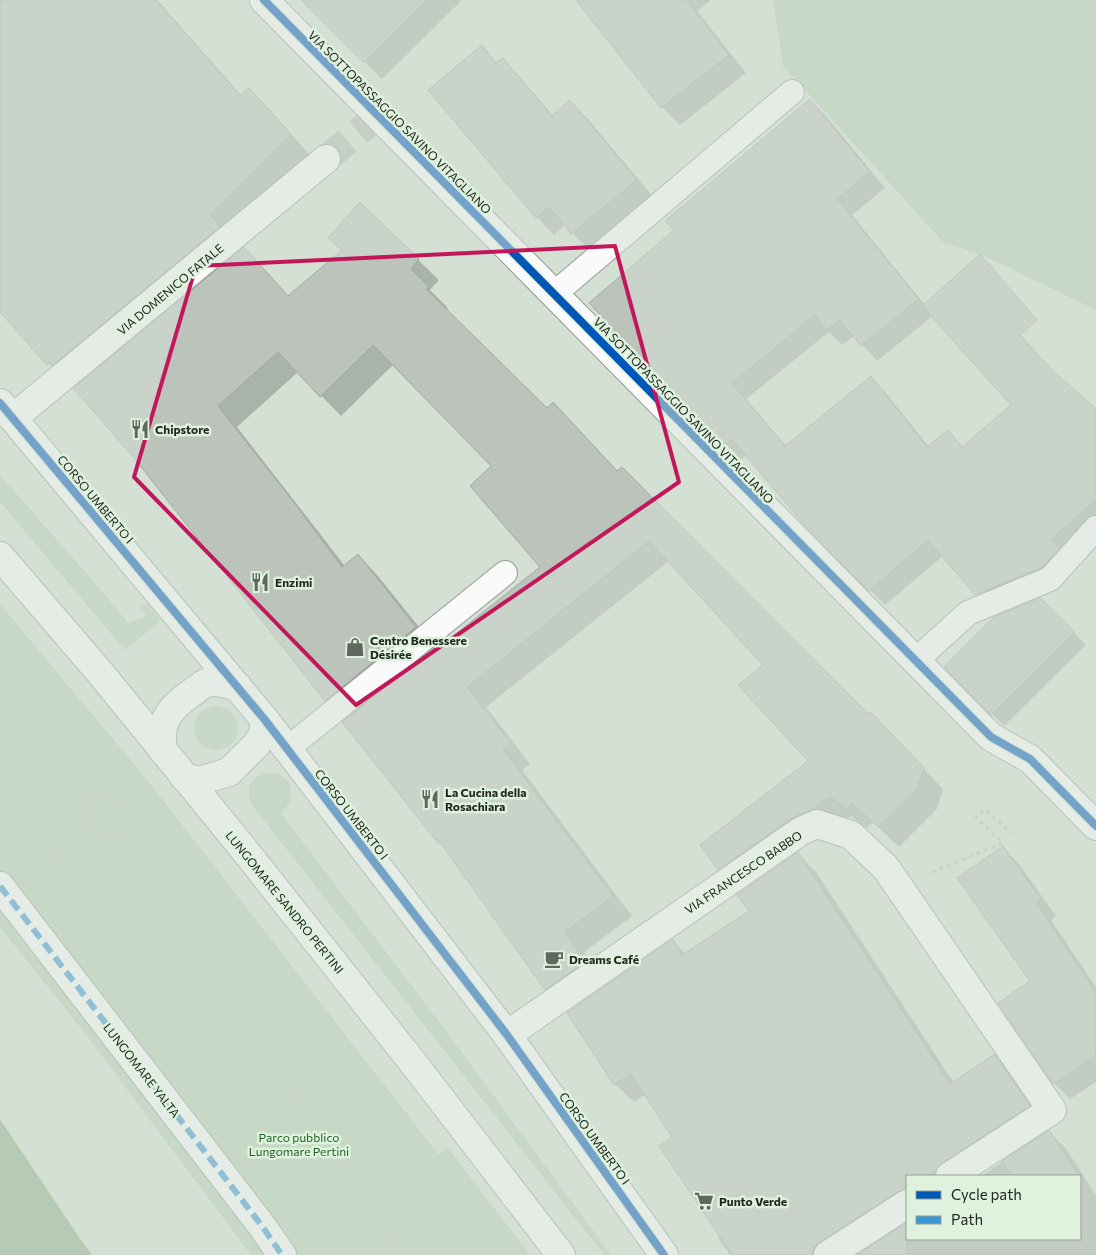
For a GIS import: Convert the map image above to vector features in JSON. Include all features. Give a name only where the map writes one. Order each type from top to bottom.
[{"type":"street","name":"VIA SOTTOPASSAGGIO SAVINO VITAGLIANO","points":[[266,1],[375,118],[554,294],[991,737],[1030,759],[1096,826]]},
{"type":"street","name":"VIA DOMENICO FATALE","points":[[7,411],[326,159]]},
{"type":"street","name":"CORSO UMBERTO I","points":[[7,411],[266,720],[507,1034],[664,1255]]},
{"type":"street","name":"LUNGOMARE SANDRO PERTINI","points":[[0,556],[102,676],[246,852],[408,1056],[561,1255]]},
{"type":"street","points":[[162,751],[160,736],[163,724],[170,712],[184,698],[207,683],[221,682],[238,687]]},
{"type":"street","points":[[184,778],[199,781],[229,772],[257,744],[264,734],[266,720]]},
{"type":"street","name":"VIA FRANCESCO BABBO","points":[[507,1034],[801,831],[817,824],[851,835],[886,868],[1052,1110],[952,1175]]},
{"type":"street","name":"LUNGOMARE YALTA","points":[[3,890],[262,1226],[282,1255]]},
{"type":"street","points":[[828,1255],[906,1205]]},
{"type":"lane","points":[[554,294],[792,92]]},
{"type":"lane","points":[[915,661],[968,613],[1050,579],[1096,528]]},
{"type":"lane","points":[[287,749],[505,572]]},
{"type":"path","points":[[0,666],[16,678],[47,721],[58,769],[67,783],[80,793],[94,799]]},
{"type":"path","points":[[107,795],[119,798],[124,803],[129,815],[128,822],[121,833],[108,837],[95,833],[91,829],[86,816],[94,799],[107,795]]},
{"type":"path","points":[[898,886],[1003,843],[976,818],[984,809],[1011,833]]},
{"type":"path","points":[[3,890],[91,829]]},
{"type":"path","points":[[121,833],[140,873]]},
{"type":"path","points":[[178,854],[195,840]]},
{"type":"path","points":[[322,1038],[342,1020]]},
{"type":"path","points":[[280,1081],[346,1161],[398,1250]]},
{"type":"path","points":[[262,1226],[412,1109]]},
{"type":"highlighted area","points":[[615,246],[679,482],[356,705],[134,477],[196,266]]},
{"type":"green space","points":[[773,0],[1096,0],[1096,310],[980,254],[944,243],[783,66]]},
{"type":"green space","points":[[0,475],[128,623],[145,617],[145,613],[139,607],[148,603],[160,621],[125,650],[0,502]]},
{"type":"green space","name":"Parco pubblico Lungomare Pertini","points":[[0,604],[149,782],[438,1154],[448,1148],[530,1255],[251,1255],[84,1032],[0,927]]},
{"type":"green space","points":[[216,706],[228,710],[234,716],[238,728],[234,740],[228,746],[216,750],[204,746],[198,740],[194,728],[198,716],[204,710]]},
{"type":"green space","points":[[262,773],[277,773],[289,782],[290,799],[281,813],[449,1035],[611,1255],[604,1255],[252,805],[249,794],[251,783]]},
{"type":"shaded area","points":[[0,1119],[79,1237],[92,1255],[0,1255]]},
{"type":"building","points":[[0,0],[156,0],[240,95],[249,88],[291,134],[210,215],[220,227],[53,365],[51,362],[47,365],[0,312]]},
{"type":"building","points":[[301,0],[427,0],[364,63]]},
{"type":"building","points":[[576,0],[686,0],[729,55],[661,108]]},
{"type":"building","points":[[482,45],[496,63],[503,58],[552,116],[570,100],[637,180],[571,234],[549,207],[536,218],[428,90]]},
{"type":"building","points":[[810,99],[870,172],[837,199],[919,299],[861,346],[840,320],[826,330],[815,315],[732,383],[785,446],[871,376],[927,447],[948,430],[962,447],[1011,405],[922,306],[980,254],[1037,320],[1020,335],[1050,368],[1096,409],[1096,499],[1052,539],[1060,548],[1042,567],[975,595],[928,540],[869,591],[806,527],[732,439],[725,445],[651,370],[589,303],[674,230],[665,221]]},
{"type":"building","points":[[360,202],[419,259],[411,269],[429,287],[426,289],[547,408],[553,402],[617,471],[622,467],[868,714],[871,712],[924,768],[917,789],[878,827],[852,803],[847,809],[830,797],[813,809],[792,818],[718,870],[700,845],[808,761],[738,685],[763,665],[649,541],[467,687],[511,743],[503,749],[613,896],[565,932],[585,962],[545,990],[440,842],[438,843],[342,722],[434,648],[435,650],[437,649],[540,567],[470,486],[491,466],[373,345],[320,397],[278,352],[218,406],[342,567],[358,554],[416,627],[325,701],[135,459],[73,388],[244,247],[288,296],[342,250],[328,238]]},
{"type":"building","points":[[1040,598],[1075,632],[991,715],[944,667],[994,617]]},
{"type":"building","points":[[1003,846],[1041,899],[1036,903],[1096,993],[1096,1055],[1053,1084],[998,1003],[1030,981],[957,878]]},
{"type":"building","points":[[798,852],[950,1084],[995,1054],[1030,1106],[942,1163],[936,1171],[930,1175],[906,1175],[906,1189],[899,1191],[820,1242],[814,1247],[812,1255],[732,1255],[659,1146],[672,1137],[631,1074],[614,1085],[567,1013],[673,939],[682,955],[749,911],[737,895]]},
{"type":"building","points":[[1049,1130],[1078,1175],[1011,1175],[1002,1161]]},
{"type":"building","points":[[906,1223],[907,1255],[857,1255]]},
{"type":"tunnel","points":[[326,159],[372,121]]},
{"type":"marked path","points":[[0,886],[262,1226],[282,1255]]},
{"type":"cycle path","points":[[264,0],[991,737],[1030,759],[1096,826]]},
{"type":"cycle path","points":[[0,403],[265,720],[507,1035],[664,1255]]},
{"type":"place","name":"Chipstore","points":[[140,429]]},
{"type":"place","name":"Enzimi","points":[[260,582]]},
{"type":"place","name":"Centro Benessere Désirée","points":[[355,647]]},
{"type":"place","name":"La Cucina della Rosachiara","points":[[430,799]]},
{"type":"place","name":"Dreams Café","points":[[554,959]]},
{"type":"place","name":"Punto Verde","points":[[704,1201]]}]
